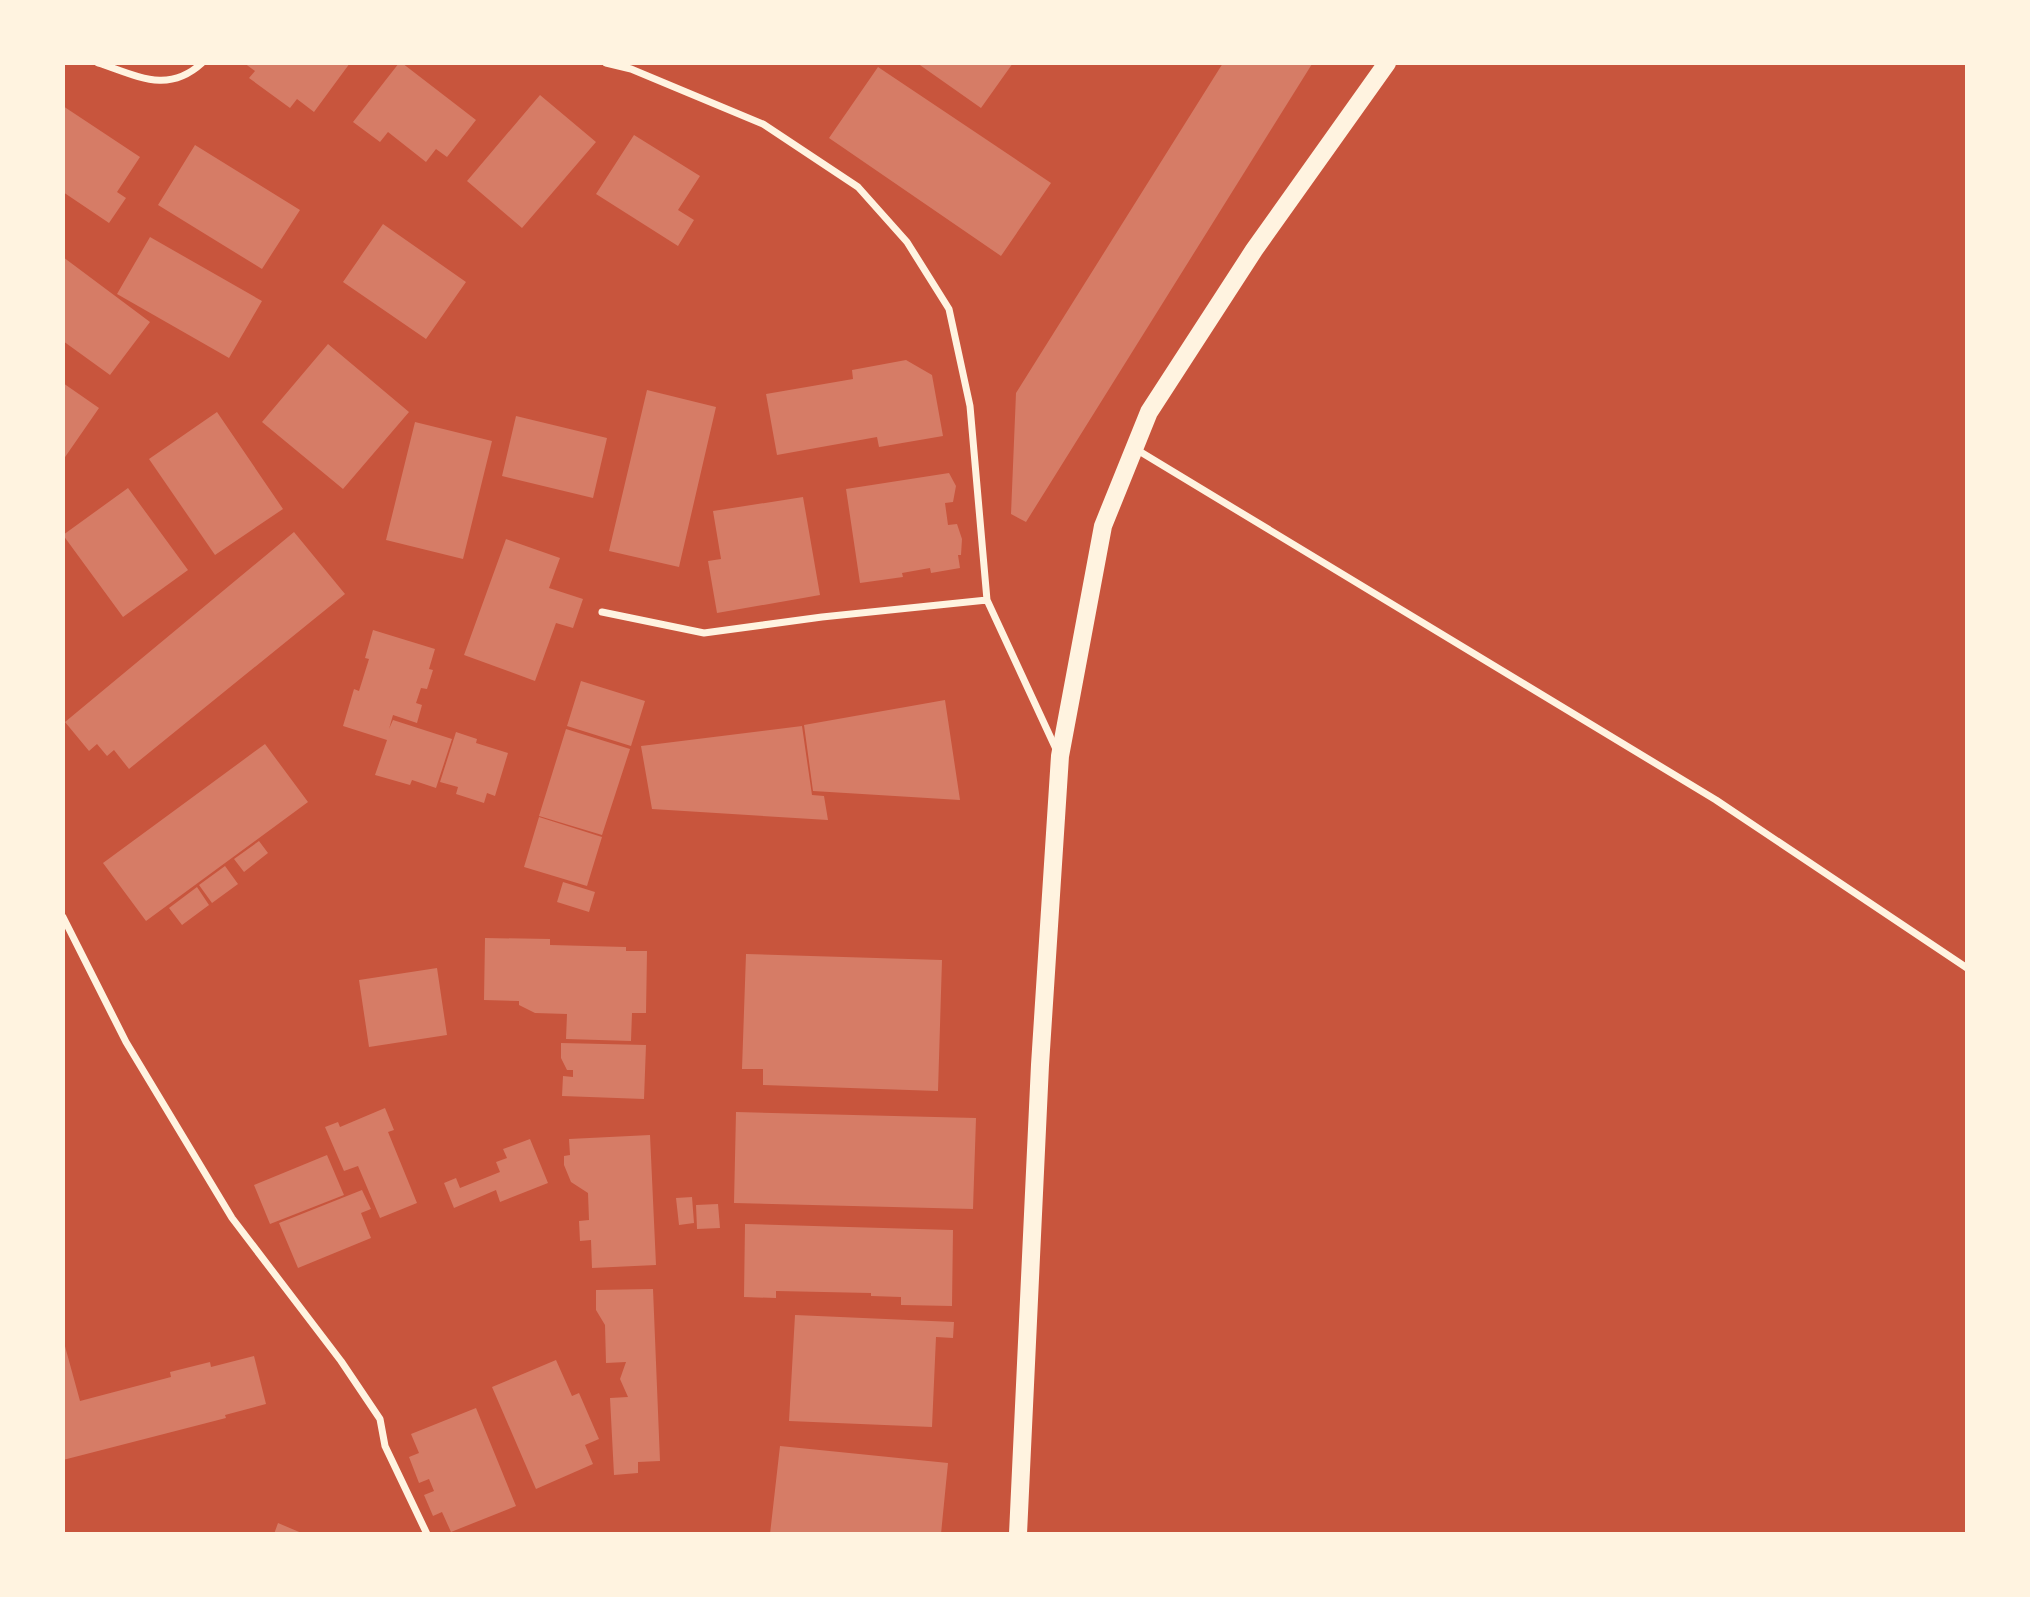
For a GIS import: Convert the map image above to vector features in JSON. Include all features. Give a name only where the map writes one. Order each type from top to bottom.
[{"type":"main road","points":[[1018,1534],[1040,1065],[1060,756],[1103,526],[1149,412],[1254,250],[1387,63]]},
{"type":"street","points":[[97,63],[155,82],[178,79],[202,63]]},
{"type":"street","points":[[606,63],[631,69],[763,124],[858,187],[907,242],[949,309],[970,406],[987,600],[1060,756]]},
{"type":"street","points":[[1134,448],[1716,800],[1967,968]]},
{"type":"street","points":[[602,612],[704,633],[822,617],[987,600]]},
{"type":"street","points":[[63,917],[126,1042],[232,1218],[341,1361],[380,1419],[385,1446],[426,1534]]},
{"type":"building","points":[[244,63],[350,63],[314,112],[297,99],[290,108],[249,78],[255,71]]},
{"type":"building","points":[[399,63],[476,120],[447,157],[436,149],[426,162],[388,132],[380,142],[353,122]]},
{"type":"building","points":[[917,63],[1013,63],[981,108]]},
{"type":"building","points":[[1223,63],[1312,64],[1026,522],[1011,514],[1016,393]]},
{"type":"building","points":[[878,67],[1051,183],[1001,256],[829,138]]},
{"type":"building","points":[[540,95],[596,142],[522,228],[467,181]]},
{"type":"building","points":[[63,106],[140,157],[117,192],[126,198],[109,223],[63,192]]},
{"type":"building","points":[[634,135],[700,176],[678,210],[694,220],[678,246],[596,194]]},
{"type":"building","points":[[195,145],[300,210],[262,269],[158,205]]},
{"type":"building","points":[[383,224],[466,282],[426,339],[343,282]]},
{"type":"building","points":[[150,237],[262,301],[229,358],[117,294]]},
{"type":"building","points":[[63,257],[150,322],[110,375],[63,341]]},
{"type":"building","points":[[328,344],[409,412],[343,489],[262,422]]},
{"type":"building","points":[[906,360],[932,375],[943,436],[879,447],[877,437],[777,455],[766,394],[853,379],[852,370]]},
{"type":"building","points":[[63,383],[99,408],[63,460]]},
{"type":"building","points":[[647,390],[716,407],[679,567],[609,551]]},
{"type":"building","points":[[217,412],[283,509],[215,555],[149,459]]},
{"type":"building","points":[[516,416],[607,438],[593,498],[502,476]]},
{"type":"building","points":[[415,422],[492,441],[463,559],[386,540]]},
{"type":"building","points":[[949,473],[956,486],[953,502],[945,503],[948,525],[957,524],[962,539],[961,555],[958,555],[960,568],[931,573],[930,568],[902,573],[903,577],[860,583],[846,489]]},
{"type":"building","points":[[128,488],[188,570],[123,617],[63,535]]},
{"type":"building","points":[[803,497],[820,595],[717,613],[708,561],[721,559],[713,511]]},
{"type":"building","points":[[294,532],[345,594],[129,769],[114,750],[107,756],[97,744],[89,751],[65,722]]},
{"type":"building","points":[[506,539],[560,558],[549,588],[583,599],[573,628],[556,623],[535,681],[464,655]]},
{"type":"building","points":[[373,630],[435,649],[429,669],[433,670],[427,689],[421,688],[416,703],[422,705],[417,723],[393,715],[389,729],[393,720],[452,739],[436,788],[412,780],[410,785],[375,775],[387,740],[343,726],[354,689],[359,691],[369,659],[365,658]]},
{"type":"building","points":[[581,681],[645,701],[631,746],[567,726]]},
{"type":"building","points":[[945,700],[960,800],[813,791],[804,725]]},
{"type":"building","points":[[802,726],[812,795],[824,796],[828,820],[652,809],[641,746]]},
{"type":"building","points":[[566,729],[630,749],[602,835],[539,816]]},
{"type":"building","points":[[456,732],[477,739],[476,743],[508,753],[495,796],[487,793],[484,803],[456,794],[458,787],[440,782]]},
{"type":"building","points":[[265,744],[308,802],[146,921],[103,863]]},
{"type":"building","points":[[539,817],[602,837],[587,886],[524,867]]},
{"type":"building","points":[[259,841],[268,853],[244,872],[234,859]]},
{"type":"building","points":[[225,866],[238,884],[212,903],[199,885]]},
{"type":"building","points":[[563,882],[595,892],[589,912],[557,902]]},
{"type":"building","points":[[197,887],[209,905],[182,925],[169,908]]},
{"type":"building","points":[[485,938],[550,939],[550,945],[626,947],[626,951],[647,951],[646,1013],[632,1013],[631,1041],[566,1039],[567,1014],[535,1013],[519,1005],[519,1001],[484,1000]]},
{"type":"building","points":[[746,954],[942,960],[938,1091],[763,1085],[763,1069],[742,1069]]},
{"type":"building","points":[[437,968],[447,1035],[369,1047],[359,980]]},
{"type":"building","points":[[561,1043],[646,1045],[644,1099],[562,1096],[563,1076],[573,1077],[573,1070],[567,1070],[561,1058]]},
{"type":"building","points":[[385,1108],[394,1130],[388,1132],[417,1203],[380,1218],[358,1166],[344,1171],[325,1127],[338,1122],[340,1127]]},
{"type":"building","points":[[736,1112],[976,1118],[973,1209],[734,1203]]},
{"type":"building","points":[[650,1135],[656,1265],[592,1268],[591,1240],[580,1241],[579,1221],[589,1220],[588,1193],[571,1182],[564,1165],[564,1156],[570,1155],[569,1139]]},
{"type":"building","points":[[530,1139],[548,1183],[500,1202],[496,1190],[454,1208],[444,1183],[456,1178],[460,1188],[500,1172],[496,1162],[507,1158],[503,1149]]},
{"type":"building","points":[[327,1155],[344,1195],[270,1224],[254,1185]]},
{"type":"building","points":[[362,1190],[371,1209],[361,1213],[371,1238],[298,1268],[279,1223]]},
{"type":"building","points":[[692,1197],[694,1223],[679,1225],[676,1198]]},
{"type":"building","points":[[718,1204],[720,1228],[697,1229],[696,1205]]},
{"type":"building","points":[[745,1224],[953,1230],[952,1306],[901,1305],[901,1297],[871,1296],[871,1293],[776,1291],[776,1298],[744,1297]]},
{"type":"building","points":[[653,1289],[660,1461],[638,1462],[638,1473],[614,1475],[610,1398],[628,1397],[620,1379],[626,1362],[606,1363],[605,1325],[596,1310],[596,1290]]},
{"type":"building","points":[[795,1315],[954,1322],[953,1338],[936,1337],[932,1427],[789,1421]]},
{"type":"building","points":[[63,1339],[80,1401],[171,1377],[170,1372],[210,1362],[211,1367],[254,1356],[266,1404],[225,1415],[226,1418],[63,1460]]},
{"type":"building","points":[[556,1360],[572,1396],[579,1393],[599,1439],[585,1445],[593,1464],[536,1489],[492,1387]]},
{"type":"building","points":[[476,1408],[516,1506],[451,1532],[442,1512],[433,1516],[424,1495],[434,1491],[429,1479],[419,1483],[409,1457],[419,1453],[411,1434]]},
{"type":"building","points":[[780,1446],[948,1463],[941,1534],[770,1534]]},
{"type":"building","points":[[278,1523],[304,1534],[274,1534]]}]
